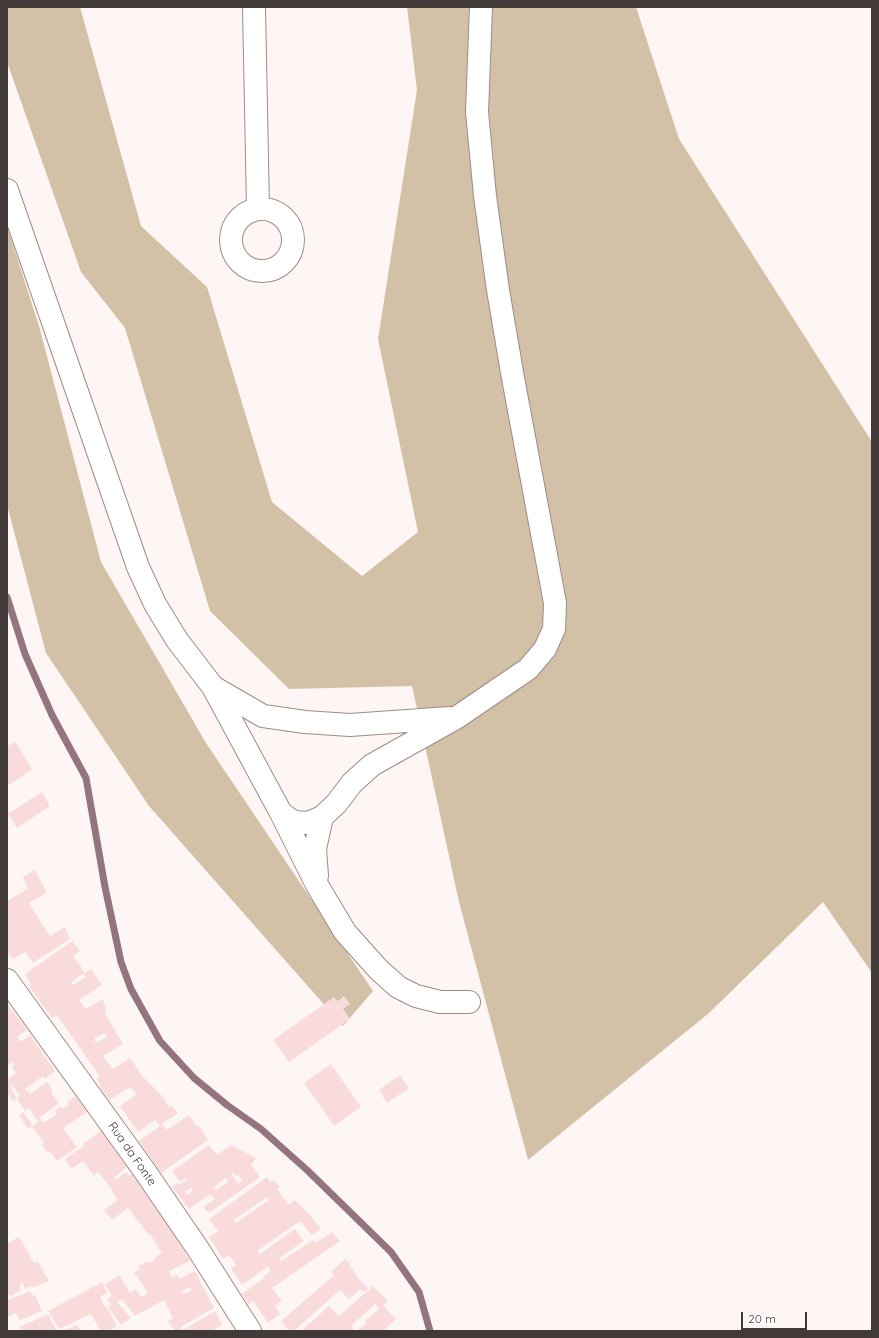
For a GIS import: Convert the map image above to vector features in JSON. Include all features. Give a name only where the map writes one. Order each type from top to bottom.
[{"type":"street","points":[[254,7],[258,209]]},
{"type":"street","points":[[281,813],[294,822],[308,823],[322,817],[336,804],[352,784],[372,765],[456,718],[528,669],[545,649],[554,629],[555,603],[508,349],[485,196],[477,112],[481,7]]},
{"type":"street","points":[[7,190],[138,567],[155,604],[177,640],[213,687],[281,813],[317,885],[345,932],[378,969],[398,986],[416,996],[440,1002],[469,1002]]},
{"type":"street","points":[[213,687],[263,716],[306,722],[350,725],[456,718]]},
{"type":"street","points":[[246,749],[253,732],[263,716]]},
{"type":"street","points":[[317,885],[315,849],[322,817]]},
{"type":"street","name":"Rua da Fonte","points":[[7,980],[144,1170],[198,1249],[250,1331]]},
{"type":"shaded area","points":[[7,7],[80,7],[141,226],[207,287],[272,502],[362,576],[418,532],[378,339],[417,90],[407,7],[636,7],[679,139],[872,442],[872,973],[823,902],[709,1013],[528,1160],[459,902],[412,686],[289,689],[210,611],[125,328],[81,272],[7,62]]},
{"type":"shaded area","points":[[7,226],[39,326],[101,562],[206,743],[373,991],[343,1026],[149,806],[46,653],[7,505]]},
{"type":"building","points":[[16,742],[32,770],[8,785],[7,746]]},
{"type":"building","points":[[42,792],[50,806],[17,828],[8,814]]},
{"type":"building","points":[[35,870],[47,893],[29,903],[50,936],[65,927],[70,939],[33,963],[25,952],[13,959],[7,951],[7,901],[28,889],[23,877]]},
{"type":"building","points":[[72,941],[80,951],[73,956],[85,973],[91,969],[102,985],[79,1000],[86,1009],[103,999],[106,1009],[105,1014],[123,1044],[103,1056],[113,1069],[130,1058],[143,1077],[162,1096],[170,1108],[172,1106],[178,1113],[162,1124],[167,1130],[189,1115],[197,1127],[199,1126],[208,1140],[161,1173],[139,1141],[160,1126],[155,1120],[138,1132],[120,1106],[137,1094],[130,1087],[109,1100],[100,1087],[101,1086],[97,1079],[100,1077],[57,1015],[52,1018],[29,986],[31,984],[25,974]],"holes":[[[83,974],[86,977],[73,985],[71,982]],[[104,1033],[107,1037],[96,1043],[94,1039]]]},
{"type":"building","points":[[344,996],[350,1004],[343,1009],[350,1019],[289,1062],[273,1040],[334,997],[338,1001]]},
{"type":"building","points":[[7,1004],[27,1030],[17,1037],[21,1042],[30,1035],[55,1071],[45,1079],[43,1076],[25,1089],[30,1094],[47,1082],[53,1091],[51,1092],[59,1103],[39,1118],[44,1123],[57,1114],[55,1111],[60,1106],[63,1109],[69,1105],[67,1102],[75,1096],[87,1112],[63,1128],[77,1147],[57,1161],[50,1151],[47,1153],[41,1144],[44,1143],[32,1127],[38,1122],[29,1108],[25,1111],[17,1099],[20,1096],[13,1086],[11,1088],[17,1098],[13,1101],[7,1092],[7,1080],[16,1073],[12,1067],[15,1065],[13,1062],[7,1066]]},
{"type":"building","points":[[331,1064],[361,1107],[334,1126],[304,1083]]},
{"type":"building","points":[[400,1075],[409,1088],[387,1103],[379,1090]]},
{"type":"building","points":[[23,1112],[33,1126],[28,1129],[19,1115]]},
{"type":"building","points":[[101,1131],[127,1167],[114,1178],[116,1180],[126,1172],[129,1176],[132,1174],[167,1222],[190,1261],[169,1271],[172,1278],[177,1275],[179,1279],[195,1271],[214,1308],[181,1327],[183,1330],[215,1311],[222,1325],[212,1331],[175,1331],[168,1321],[173,1318],[164,1300],[135,1316],[122,1299],[117,1302],[131,1318],[121,1325],[108,1307],[111,1304],[107,1299],[112,1295],[105,1285],[119,1275],[130,1293],[136,1289],[141,1297],[148,1293],[134,1272],[140,1269],[138,1266],[148,1261],[149,1263],[155,1260],[154,1258],[162,1253],[150,1234],[149,1235],[128,1208],[112,1220],[104,1210],[118,1200],[111,1190],[112,1189],[98,1172],[94,1176],[83,1161],[71,1169],[65,1159],[84,1146],[83,1144]],"holes":[[[190,1287],[192,1290],[184,1294],[182,1291]]]},
{"type":"building","points":[[209,1145],[217,1155],[231,1145],[256,1158],[251,1165],[260,1177],[209,1213],[203,1207],[215,1199],[211,1194],[189,1209],[172,1187],[178,1183],[180,1185],[186,1180],[185,1178],[180,1182],[172,1171]],"holes":[[[233,1172],[242,1180],[238,1184],[231,1173]],[[225,1178],[228,1182],[216,1190],[214,1187]],[[191,1188],[193,1190],[187,1195],[185,1192]]]},
{"type":"building","points":[[267,1177],[270,1182],[274,1180],[280,1187],[277,1189],[289,1205],[295,1200],[321,1229],[312,1235],[300,1221],[257,1251],[260,1254],[295,1229],[304,1241],[279,1258],[281,1261],[313,1240],[316,1243],[332,1232],[340,1241],[272,1288],[282,1301],[275,1306],[280,1314],[268,1323],[253,1301],[249,1305],[242,1294],[271,1271],[268,1266],[242,1285],[231,1269],[236,1265],[229,1255],[223,1259],[209,1237],[218,1231],[209,1219]],"holes":[[[267,1197],[269,1200],[236,1223],[234,1220]]]},
{"type":"building","points":[[19,1237],[34,1263],[38,1262],[49,1281],[32,1288],[31,1286],[25,1289],[23,1282],[19,1285],[21,1290],[11,1296],[10,1294],[7,1296],[7,1244]]},
{"type":"building","points":[[345,1259],[351,1264],[349,1266],[357,1275],[356,1276],[368,1288],[364,1292],[360,1289],[349,1299],[340,1290],[294,1331],[289,1331],[281,1321],[334,1275],[331,1272]]},
{"type":"building","points":[[102,1282],[107,1293],[100,1297],[117,1326],[109,1331],[101,1331],[91,1314],[59,1329],[48,1311]]},
{"type":"building","points":[[373,1286],[388,1301],[383,1305],[396,1319],[383,1331],[357,1331],[366,1323],[365,1321],[379,1309],[375,1304],[352,1325],[354,1331],[301,1331],[329,1306],[339,1316]]},
{"type":"building","points":[[30,1291],[33,1296],[35,1295],[42,1311],[20,1320],[16,1313],[7,1318],[7,1296],[9,1300]]},
{"type":"building","points":[[48,1314],[56,1330],[22,1331],[20,1327]]},
{"type":"building","points":[[77,1325],[81,1331],[60,1331],[66,1330]]},
{"type":"waterway","points":[[7,597],[25,654],[52,715],[86,778],[105,887],[121,962],[131,989],[160,1041],[194,1078],[227,1105],[261,1129],[307,1170],[391,1252],[419,1292],[430,1331]]}]
